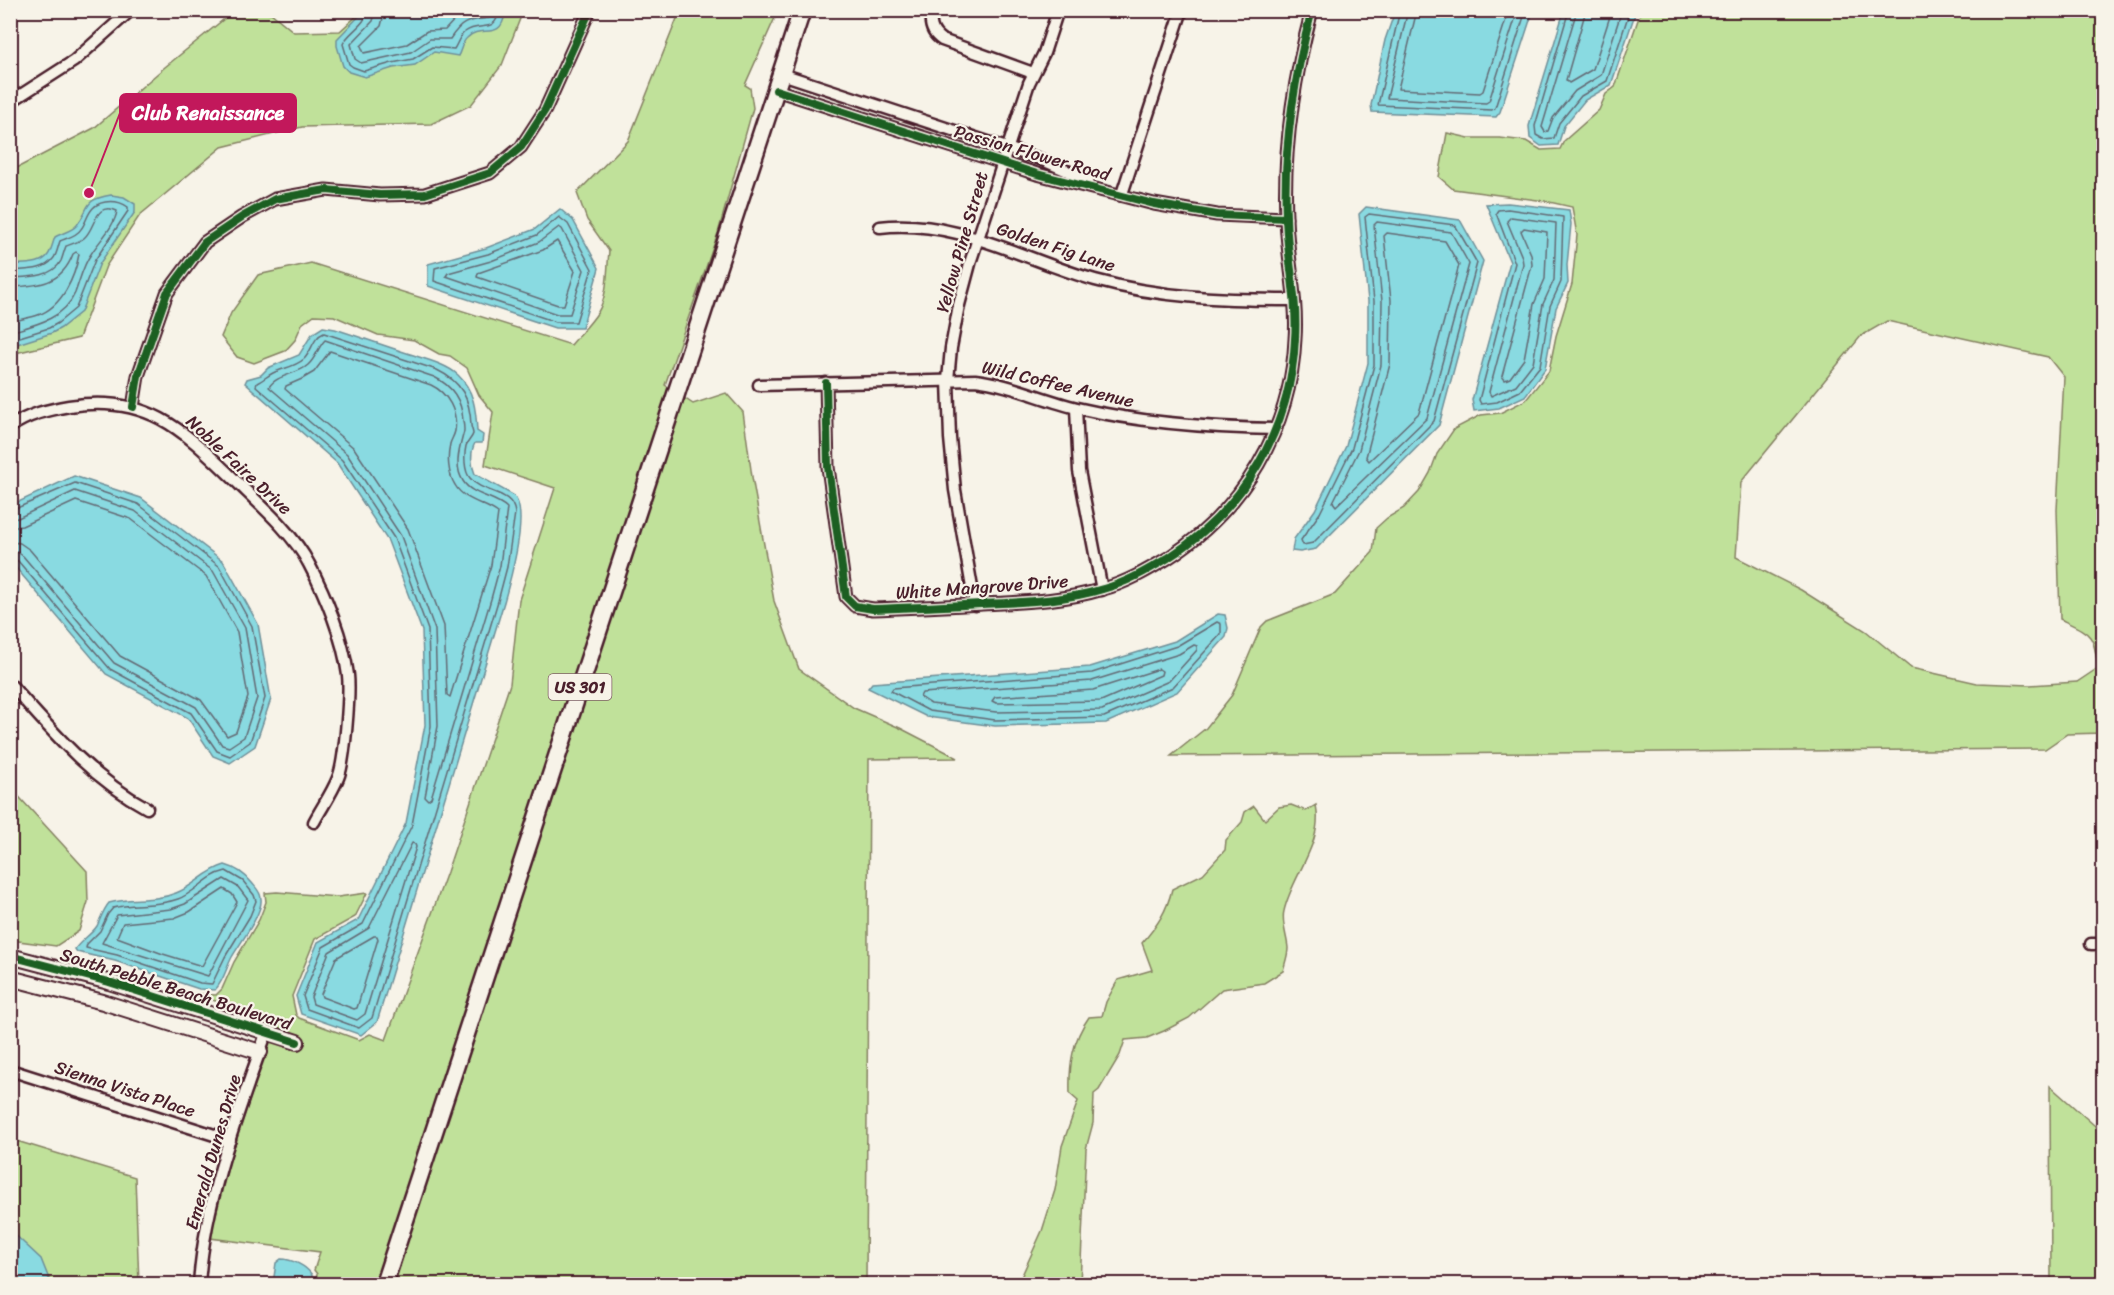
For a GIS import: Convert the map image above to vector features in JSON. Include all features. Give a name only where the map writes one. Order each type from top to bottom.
[{"type":"main road","name":"US 301","points":[[384,1284],[802,10]]},
{"type":"street","points":[[12,99],[74,62],[131,10]]},
{"type":"street","points":[[133,407],[138,376],[167,293],[206,242],[242,217],[275,199],[326,190],[380,195],[425,194],[490,172],[521,147],[545,110],[590,10]]},
{"type":"street","points":[[932,10],[930,18],[937,37],[1033,73]]},
{"type":"street","name":"Yellow Pine Street","points":[[975,604],[955,490],[948,380],[959,305],[978,239],[1033,73],[1044,53],[1058,10]]},
{"type":"street","points":[[1122,194],[1182,10]]},
{"type":"street","name":"White Mangrove Drive","points":[[826,383],[828,467],[846,597],[855,606],[873,609],[1064,598],[1102,590],[1123,582],[1154,567],[1189,543],[1214,522],[1246,485],[1276,429],[1287,395],[1294,355],[1294,300],[1286,218],[1287,155],[1290,118],[1301,53],[1312,10]]},
{"type":"street","name":"Passion Flower Road","points":[[779,82],[1007,148],[1048,162],[1122,194]]},
{"type":"street","name":"Passion Flower Road","points":[[779,82],[1037,174],[1154,204],[1197,212],[1242,217],[1286,218]]},
{"type":"street","name":"Golden Fig Lane","points":[[880,227],[916,225],[956,231],[1077,275],[1143,291],[1206,298],[1294,300]]},
{"type":"street","name":"Wild Coffee Avenue","points":[[759,385],[975,380],[995,383],[1076,408],[1175,424],[1276,429]]},
{"type":"street","name":"Noble Faire Drive","points":[[10,427],[27,416],[54,408],[110,403],[133,407],[165,420],[194,440],[275,519],[309,562],[337,630],[348,676],[346,734],[339,777],[314,822]]},
{"type":"street","points":[[1076,408],[1079,471],[1102,590]]},
{"type":"street","points":[[10,684],[98,777],[124,796],[147,808]]},
{"type":"street","points":[[2091,944],[2103,944]]},
{"type":"street","name":"South Pebble Beach Boulevard","points":[[10,956],[109,982],[297,1042]]},
{"type":"street","name":"South Pebble Beach Boulevard","points":[[10,978],[103,1002],[260,1052]]},
{"type":"street","name":"Emerald Dunes Drive","points":[[199,1284],[208,1221],[230,1140],[267,1031]]},
{"type":"street","name":"Sienna Vista Place","points":[[10,1070],[230,1140]]},
{"type":"green space","points":[[256,10],[271,13],[294,32],[340,31],[362,11],[523,11],[502,65],[471,105],[431,124],[302,127],[222,147],[140,215],[106,266],[79,338],[11,354],[11,171],[94,128],[234,11]]},
{"type":"green space","points":[[680,11],[778,11],[745,85],[750,88],[753,108],[718,233],[665,385],[672,390],[379,1284],[316,1284],[317,1274],[314,1270],[320,1252],[210,1238],[230,1159],[270,1038],[300,1048],[303,1038],[255,1022],[257,1017],[197,994],[216,995],[222,989],[234,962],[259,920],[266,902],[265,893],[338,897],[367,893],[355,917],[315,939],[292,996],[296,1015],[299,1018],[359,1040],[370,1034],[386,1040],[447,872],[510,684],[519,600],[555,488],[485,465],[493,412],[479,395],[467,368],[450,356],[439,354],[414,340],[378,335],[334,316],[314,315],[302,324],[295,340],[285,351],[254,363],[237,357],[221,337],[231,313],[258,275],[311,263],[571,345],[592,321],[604,298],[609,251],[587,220],[577,193],[628,141]]},
{"type":"green space","points":[[1641,11],[2103,11],[2103,733],[2067,734],[2045,749],[1171,756],[1206,728],[1232,695],[1261,627],[1267,621],[1335,594],[1373,552],[1376,528],[1404,508],[1419,492],[1430,473],[1437,454],[1454,429],[1481,415],[1500,413],[1526,400],[1549,371],[1556,336],[1572,284],[1577,235],[1572,207],[1545,201],[1453,189],[1439,177],[1447,133],[1469,138],[1526,141],[1541,150],[1560,149],[1564,141],[1599,110],[1606,94],[1615,87]],"holes":[[[1887,321],[2048,357],[2064,377],[2057,510],[2060,619],[2089,636],[2095,648],[2098,668],[2077,682],[2030,685],[1977,683],[1911,668],[1866,631],[1801,590],[1736,557],[1741,482],[1861,336]]]},
{"type":"green space","points":[[726,393],[743,412],[774,601],[799,669],[854,708],[900,728],[958,758],[869,759],[866,1284],[389,1284],[681,396],[693,404]]},
{"type":"green space","points":[[10,787],[87,871],[88,902],[79,931],[56,946],[11,940]]},
{"type":"green space","points":[[1291,805],[1306,811],[1316,805],[1317,819],[1312,846],[1288,898],[1283,915],[1288,948],[1283,971],[1264,983],[1222,989],[1189,1018],[1147,1038],[1125,1040],[1120,1055],[1099,1090],[1094,1094],[1093,1123],[1086,1149],[1080,1284],[1018,1284],[1042,1231],[1055,1190],[1062,1146],[1078,1101],[1070,1094],[1070,1073],[1075,1044],[1083,1026],[1089,1017],[1102,1016],[1106,1002],[1118,980],[1152,970],[1142,943],[1161,918],[1172,889],[1203,874],[1225,850],[1226,840],[1242,822],[1245,812],[1254,806],[1265,820],[1279,807]]},
{"type":"green space","points":[[2050,1086],[2103,1133],[2103,1284],[2051,1284]]},
{"type":"green space","points":[[10,1139],[135,1177],[139,1284],[11,1284]]},
{"type":"water","points":[[365,10],[505,10],[505,13],[503,22],[495,30],[478,32],[467,38],[458,56],[434,52],[415,65],[393,68],[365,77],[349,72],[343,66],[337,39]]},
{"type":"water","points":[[1395,11],[1533,11],[1500,112],[1496,117],[1372,112],[1371,105],[1385,40]]},
{"type":"water","points":[[1564,11],[1636,11],[1611,85],[1585,100],[1564,126],[1558,145],[1541,146],[1530,138],[1529,126]]},
{"type":"water","points":[[111,195],[124,197],[135,204],[135,212],[100,263],[81,312],[52,333],[11,346],[11,266],[35,263],[44,259],[55,237],[75,227],[91,202]]},
{"type":"water","points":[[1508,203],[1569,210],[1571,224],[1567,265],[1568,283],[1556,308],[1545,369],[1525,396],[1499,408],[1474,411],[1472,400],[1510,262],[1486,204]]},
{"type":"water","points":[[1366,207],[1460,220],[1483,261],[1439,425],[1316,549],[1292,551],[1294,539],[1315,510],[1346,446],[1368,363],[1368,301],[1359,214]]},
{"type":"water","points":[[560,209],[573,220],[599,268],[582,328],[555,328],[428,286],[428,264],[486,248],[535,229]]},
{"type":"water","points":[[323,327],[435,362],[458,375],[471,394],[477,431],[483,435],[482,443],[475,443],[472,450],[475,474],[513,495],[518,503],[520,515],[518,546],[507,592],[377,1022],[361,1035],[301,1014],[296,996],[318,942],[358,920],[406,823],[425,725],[422,631],[388,541],[337,463],[245,383],[247,379],[261,375],[268,368],[299,355],[312,334]]},
{"type":"water","points":[[74,476],[141,498],[223,561],[258,624],[271,699],[255,746],[230,763],[213,756],[188,718],[106,674],[11,562],[11,510],[14,504]]},
{"type":"water","points":[[1218,614],[1225,615],[1228,628],[1226,637],[1177,692],[1106,723],[995,726],[927,717],[868,688],[872,683],[1090,667],[1175,641]]},
{"type":"water","points":[[225,865],[240,872],[258,890],[261,905],[255,920],[215,990],[199,989],[115,961],[77,952],[75,949],[97,926],[109,903],[168,896],[182,890],[212,870]]},
{"type":"water","points":[[10,1230],[41,1259],[51,1284],[11,1284]]},
{"type":"water","points":[[281,1259],[294,1262],[306,1269],[312,1275],[311,1284],[273,1284],[276,1263]]},
{"type":"cycle path","points":[[133,407],[138,376],[167,293],[205,242],[242,217],[275,199],[326,190],[380,195],[425,194],[490,173],[521,147],[545,110],[590,10]]},
{"type":"cycle path","points":[[826,383],[828,467],[846,597],[855,606],[873,609],[914,608],[1028,602],[1073,596],[1103,589],[1145,572],[1195,538],[1241,491],[1258,464],[1273,435],[1292,372],[1296,324],[1287,232],[1286,165],[1295,87],[1312,10]]},
{"type":"cycle path","points":[[776,90],[1037,174],[1154,204],[1217,215],[1286,218]]},
{"type":"cycle path","points":[[10,956],[109,982],[297,1042]]},
{"type":"place","name":"Club Renaissance","points":[[89,193]]}]
